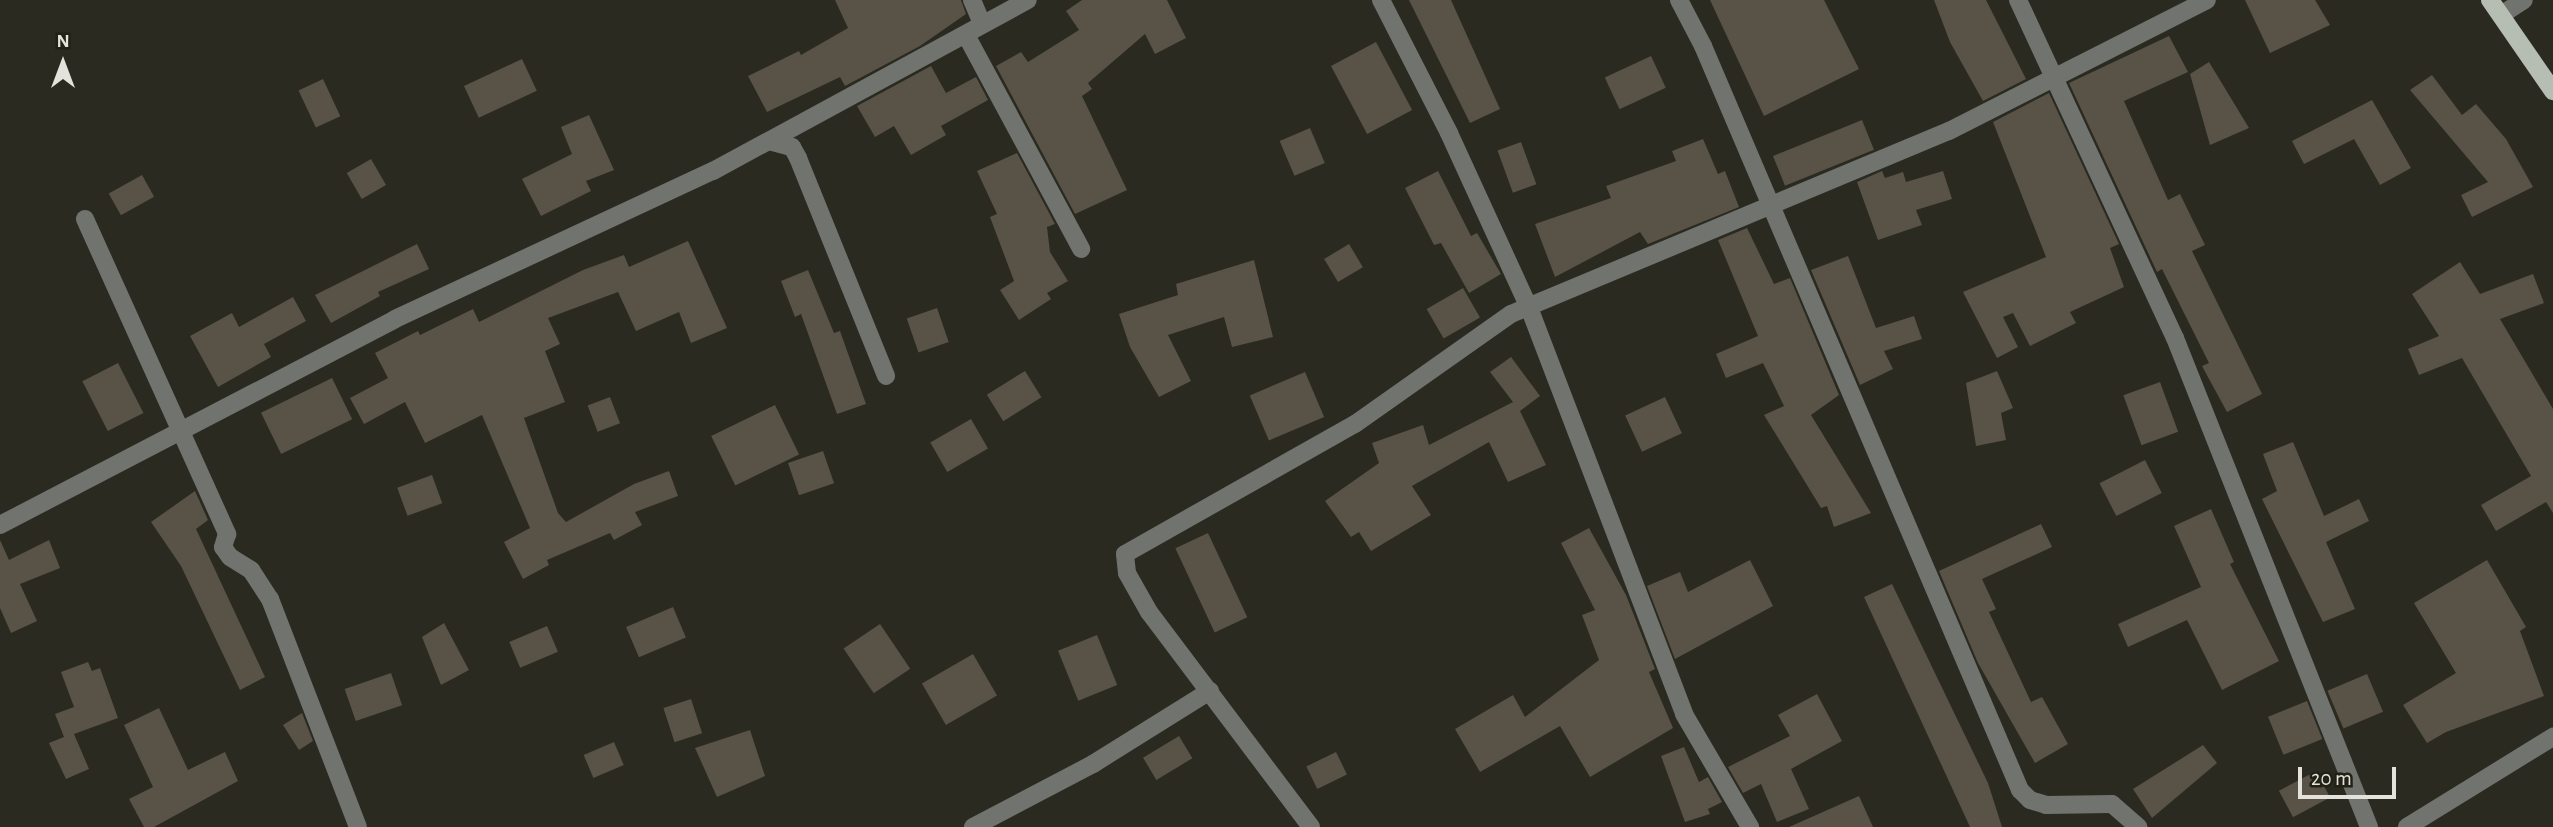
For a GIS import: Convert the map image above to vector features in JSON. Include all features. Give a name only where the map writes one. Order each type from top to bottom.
[{"type":"main road","points":[[2490,0],[2553,91]]},
{"type":"street","points":[[972,0],[982,23]]},
{"type":"street","points":[[0,525],[395,319],[769,141],[1028,0]]},
{"type":"street","points":[[1381,0],[1449,133],[1530,310],[1684,714],[1750,827]]},
{"type":"street","points":[[1679,0],[1703,46],[1769,208],[2020,790],[2030,800],[2046,805],[2112,804],[2138,827]]},
{"type":"street","points":[[2018,0],[2057,77],[2175,338],[2369,827]]},
{"type":"street","points":[[1311,827],[1149,611],[1127,573],[1125,554],[1280,470],[1355,424],[1480,332],[1511,314],[1530,310],[1949,131],[2207,0]]},
{"type":"street","points":[[2501,15],[2524,0]]},
{"type":"street","points":[[966,35],[1081,250]]},
{"type":"street","points":[[769,141],[792,147],[798,158],[886,376]]},
{"type":"street","points":[[85,219],[227,534],[223,547],[230,557],[251,570],[270,599],[358,827]]},
{"type":"street","points":[[973,827],[1093,764],[1210,691]]},
{"type":"street","points":[[2407,827],[2553,737]]},
{"type":"building","points":[[835,0],[961,0],[966,14],[920,46],[845,86],[840,77],[767,112],[748,76],[799,51],[801,55],[848,28]]},
{"type":"building","points":[[1082,0],[1167,0],[1186,38],[1155,54],[1145,34],[1088,83],[1092,89],[1082,96],[1127,190],[1075,214],[996,66],[1021,52],[1028,62],[1079,30],[1066,11]]},
{"type":"building","points":[[1409,0],[1451,0],[1500,109],[1470,123]]},
{"type":"building","points":[[1710,0],[1824,0],[1859,69],[1764,116]]},
{"type":"building","points":[[1934,0],[1986,0],[2026,79],[1983,101],[1950,42]]},
{"type":"building","points":[[2245,0],[2315,0],[2330,25],[2270,53]]},
{"type":"building","points":[[2169,36],[2188,72],[2124,101],[2168,200],[2180,194],[2205,245],[2192,251],[2262,394],[2227,412],[2202,366],[2209,363],[2162,269],[2157,272],[2069,83]]},
{"type":"building","points":[[1376,42],[1412,110],[1367,134],[1331,66]]},
{"type":"building","points":[[1651,56],[1666,88],[1620,109],[1605,78]]},
{"type":"building","points":[[522,59],[537,91],[479,118],[464,86]]},
{"type":"building","points":[[2209,62],[2249,128],[2210,145],[2190,74]]},
{"type":"building","points":[[931,66],[946,93],[976,77],[988,100],[941,126],[946,135],[911,155],[894,126],[875,137],[857,106]]},
{"type":"building","points":[[2432,75],[2462,115],[2476,104],[2506,139],[2533,187],[2472,217],[2461,195],[2488,182],[2410,90]]},
{"type":"building","points":[[323,79],[340,116],[316,128],[299,90]]},
{"type":"building","points":[[2049,93],[2119,244],[2110,248],[2124,287],[2070,312],[2076,323],[2030,346],[2013,313],[2003,317],[2018,347],[1997,358],[1963,292],[2046,257],[1993,122]]},
{"type":"building","points":[[2372,100],[2411,168],[2380,185],[2354,139],[2304,164],[2292,141]]},
{"type":"building","points":[[589,115],[614,170],[586,181],[591,191],[541,216],[522,179],[572,154],[561,127]]},
{"type":"building","points":[[1862,120],[1874,150],[1785,186],[1773,156]]},
{"type":"building","points":[[1310,128],[1325,163],[1294,176],[1280,141]]},
{"type":"building","points":[[1703,139],[1718,174],[1725,171],[1739,207],[1648,244],[1640,232],[1555,277],[1535,224],[1611,198],[1606,186],[1676,161],[1672,151]]},
{"type":"building","points":[[1521,142],[1536,184],[1513,193],[1498,151]]},
{"type":"building","points":[[1017,153],[1055,224],[1047,227],[1050,252],[1068,281],[1047,293],[1051,299],[1019,320],[1000,290],[1014,281],[990,217],[997,214],[977,171]]},
{"type":"building","points":[[371,159],[386,185],[362,199],[347,173]]},
{"type":"building","points":[[1438,171],[1471,236],[1477,233],[1501,274],[1469,293],[1441,243],[1434,245],[1405,188]]},
{"type":"building","points":[[1882,171],[1885,178],[1903,172],[1906,182],[1943,171],[1952,199],[1916,210],[1922,225],[1878,240],[1857,182]]},
{"type":"building","points":[[142,175],[154,197],[121,215],[109,193]]},
{"type":"building","points":[[1747,228],[1774,284],[1790,278],[1839,395],[1811,415],[1871,513],[1834,527],[1827,506],[1821,508],[1764,415],[1784,406],[1763,363],[1726,378],[1716,354],[1758,336],[1718,240]]},
{"type":"building","points":[[688,241],[727,328],[691,343],[679,312],[636,331],[618,292],[548,318],[560,344],[545,351],[565,402],[524,418],[558,513],[566,522],[634,484],[669,471],[678,496],[635,512],[642,525],[614,540],[610,533],[547,560],[549,565],[523,579],[504,542],[530,528],[482,415],[425,443],[405,402],[364,424],[350,398],[388,378],[375,353],[418,331],[420,335],[473,309],[479,322],[583,270],[624,255],[629,267]]},
{"type":"building","points":[[417,244],[429,269],[378,292],[380,296],[331,323],[315,295]]},
{"type":"building","points":[[1349,244],[1363,267],[1338,282],[1324,259]]},
{"type":"building","points":[[1848,256],[1876,328],[1914,316],[1922,339],[1884,351],[1893,369],[1860,385],[1811,270]]},
{"type":"building","points":[[1254,260],[1273,337],[1232,347],[1224,317],[1168,335],[1191,381],[1159,397],[1130,347],[1119,314],[1178,295],[1176,284]]},
{"type":"building","points":[[2460,262],[2480,294],[2533,274],[2544,303],[2500,319],[2553,409],[2553,513],[2546,502],[2496,531],[2481,505],[2531,476],[2462,358],[2419,375],[2408,349],[2439,336],[2412,294]]},
{"type":"building","points":[[808,270],[834,333],[840,331],[866,404],[837,414],[801,314],[795,317],[781,281]]},
{"type":"building","points":[[1463,288],[1480,317],[1444,338],[1427,309]]},
{"type":"building","points":[[293,297],[306,321],[264,344],[271,357],[218,387],[190,336],[232,313],[239,327]]},
{"type":"building","points":[[937,308],[949,342],[918,352],[907,318]]},
{"type":"building","points":[[1511,357],[1540,396],[1520,411],[1546,465],[1508,482],[1489,442],[1412,486],[1431,515],[1371,551],[1359,532],[1351,537],[1325,501],[1379,463],[1372,443],[1423,425],[1429,445],[1513,402],[1490,372]]},
{"type":"building","points":[[118,363],[143,413],[108,431],[82,381]]},
{"type":"building","points":[[1025,371],[1041,397],[1003,421],[987,395]]},
{"type":"building","points":[[1997,371],[2013,408],[2001,413],[2006,440],[1976,446],[1966,383]]},
{"type":"building","points":[[1305,372],[1324,417],[1269,441],[1250,395]]},
{"type":"building","points":[[332,378],[352,419],[281,454],[261,413]]},
{"type":"building","points":[[2160,382],[2178,432],[2141,445],[2123,395]]},
{"type":"building","points":[[610,397],[620,423],[598,432],[588,406]]},
{"type":"building","points":[[1665,397],[1682,433],[1642,452],[1625,416]]},
{"type":"building","points":[[775,405],[799,454],[735,486],[711,436]]},
{"type":"building","points":[[971,419],[988,448],[947,472],[930,442]]},
{"type":"building","points":[[2293,442],[2324,516],[2359,499],[2369,521],[2326,542],[2355,609],[2323,622],[2262,499],[2277,491],[2263,454]]},
{"type":"building","points":[[823,451],[834,483],[799,495],[788,463]]},
{"type":"building","points":[[2145,460],[2162,493],[2116,516],[2100,483]]},
{"type":"building","points":[[432,475],[442,503],[407,516],[397,488]]},
{"type":"building","points":[[195,491],[208,520],[196,529],[265,677],[240,690],[181,566],[151,522]]},
{"type":"building","points":[[2211,509],[2234,562],[2230,564],[2279,661],[2222,690],[2187,620],[2128,647],[2118,624],[2201,587],[2174,526]]},
{"type":"building","points":[[2041,524],[2052,547],[1982,579],[1996,609],[1989,612],[2031,702],[2042,697],[2068,744],[2035,763],[1978,663],[1939,571]]},
{"type":"building","points":[[1589,528],[1626,595],[1655,669],[1649,672],[1673,728],[1590,777],[1560,726],[1480,772],[1455,729],[1513,695],[1525,717],[1599,660],[1582,615],[1595,610],[1561,543]]},
{"type":"building","points":[[1208,533],[1247,617],[1215,633],[1175,548]]},
{"type":"building","points":[[0,540],[9,560],[49,540],[60,568],[20,584],[37,621],[11,633],[0,608]]},
{"type":"building","points":[[1750,560],[1773,606],[1675,659],[1647,586],[1680,572],[1688,592]]},
{"type":"building","points":[[2487,560],[2526,627],[2520,631],[2544,696],[2446,732],[2427,743],[2403,705],[2456,673],[2414,603]]},
{"type":"building","points":[[1892,584],[1988,783],[2002,827],[1970,827],[1864,597]]},
{"type":"building","points":[[673,607],[686,637],[639,657],[626,627]]},
{"type":"building","points":[[444,623],[469,670],[441,685],[422,637]]},
{"type":"building","points":[[880,624],[910,669],[874,693],[844,649]]},
{"type":"building","points":[[547,626],[558,652],[520,668],[509,642]]},
{"type":"building","points":[[1097,635],[1117,685],[1078,701],[1058,651]]},
{"type":"building","points":[[973,654],[997,696],[946,725],[922,684]]},
{"type":"building","points":[[88,662],[92,671],[100,668],[118,718],[74,734],[89,769],[66,779],[49,743],[64,737],[55,714],[74,707],[61,672]]},
{"type":"building","points":[[391,673],[402,705],[356,721],[345,689]]},
{"type":"building","points":[[2367,674],[2383,712],[2343,729],[2327,691]]},
{"type":"building","points":[[1817,694],[1842,741],[1791,769],[1809,809],[1777,822],[1761,784],[1743,793],[1728,767],[1790,736],[1778,715]]},
{"type":"building","points":[[691,699],[702,733],[675,742],[663,708]]},
{"type":"building","points":[[2307,701],[2322,739],[2283,755],[2268,717]]},
{"type":"building","points":[[159,708],[188,770],[225,752],[238,781],[154,827],[144,827],[129,799],[153,787],[124,725]]},
{"type":"building","points":[[302,713],[313,741],[299,750],[283,725]]},
{"type":"building","points":[[750,730],[765,776],[717,797],[695,748]]},
{"type":"building","points":[[1179,736],[1192,758],[1156,780],[1143,758]]},
{"type":"building","points":[[614,742],[624,765],[593,778],[584,755]]},
{"type":"building","points":[[2203,745],[2217,763],[2152,818],[2133,789]]},
{"type":"building","points":[[1684,747],[1699,782],[1708,777],[1722,802],[1708,809],[1710,814],[1685,822],[1661,756]]},
{"type":"building","points":[[1336,752],[1347,774],[1317,789],[1306,766]]},
{"type":"building","points":[[2316,771],[2330,797],[2293,817],[2279,791]]},
{"type":"building","points":[[1859,796],[1873,827],[1789,827]]}]
